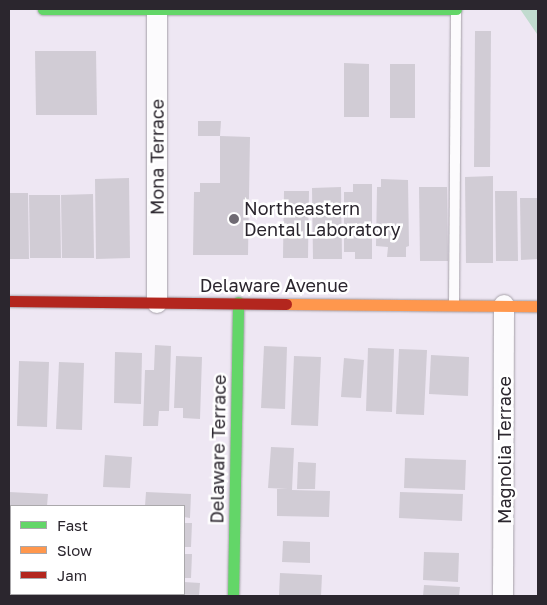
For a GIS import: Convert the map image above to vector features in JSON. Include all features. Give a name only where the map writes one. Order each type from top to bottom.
[{"type":"street","points":[[43,9],[456,9]]},
{"type":"street","name":"Mona Terrace","points":[[157,10],[157,303]]},
{"type":"street","name":"Delaware Avenue","points":[[9,301],[538,306]]},
{"type":"street","name":"Delaware Terrace","points":[[233,596],[238,302]]},
{"type":"street","name":"Magnolia Terrace","points":[[504,305],[504,596]]},
{"type":"lane","points":[[454,304],[456,9]]},
{"type":"green space","points":[[520,9],[538,9],[538,40],[537,34]]},
{"type":"building","points":[[475,31],[491,31],[490,167],[474,167]]},
{"type":"building","points":[[35,51],[96,51],[97,115],[36,115]]},
{"type":"building","points":[[344,63],[369,64],[369,117],[344,117]]},
{"type":"building","points":[[390,64],[415,64],[415,118],[390,118]]},
{"type":"building","points":[[198,121],[221,121],[220,136],[198,136]]},
{"type":"building","name":"Northeastern Dental Laboratory","points":[[220,136],[250,137],[248,255],[193,255],[194,192],[200,192],[200,183],[220,183]]},
{"type":"building","points":[[493,176],[493,263],[466,263],[465,177]]},
{"type":"building","points":[[129,178],[130,258],[96,259],[95,179]]},
{"type":"building","points":[[381,179],[408,180],[409,246],[406,247],[406,257],[387,257],[388,247],[376,246],[377,187],[381,187]]},
{"type":"building","points":[[353,184],[372,184],[372,259],[355,259],[355,252],[344,252],[344,192],[353,192]]},
{"type":"building","points":[[341,187],[342,259],[313,259],[312,188]]},
{"type":"building","points":[[419,187],[447,187],[448,261],[420,261]]},
{"type":"building","points":[[284,191],[309,191],[308,258],[283,258]]},
{"type":"building","points":[[495,191],[517,191],[518,261],[496,261]]},
{"type":"building","points":[[9,193],[28,193],[29,259],[9,259]]},
{"type":"building","points":[[93,194],[94,258],[62,258],[61,195]]},
{"type":"building","points":[[29,195],[60,195],[61,258],[30,258]]},
{"type":"building","points":[[520,198],[538,198],[538,259],[521,260]]},
{"type":"building","points":[[155,345],[171,346],[169,411],[159,411],[158,426],[143,426],[145,370],[154,370]]},
{"type":"building","points":[[264,346],[287,347],[285,409],[261,408]]},
{"type":"building","points":[[368,348],[394,349],[392,412],[366,411]]},
{"type":"building","points":[[399,349],[427,350],[424,415],[396,414]]},
{"type":"building","points":[[115,352],[142,353],[141,404],[114,403]]},
{"type":"building","points":[[431,355],[469,357],[468,396],[429,394]]},
{"type":"building","points":[[176,356],[202,357],[200,419],[183,418],[183,408],[174,408]]},
{"type":"building","points":[[294,356],[321,357],[318,426],[291,425]]},
{"type":"building","points":[[344,358],[364,360],[361,398],[341,397]]},
{"type":"building","points":[[19,361],[49,362],[47,427],[17,426]]},
{"type":"building","points":[[59,362],[84,363],[82,430],[56,429]]},
{"type":"building","points":[[271,447],[294,448],[292,490],[330,491],[329,517],[277,516],[277,489],[288,489],[268,488]]},
{"type":"building","points":[[105,455],[132,457],[130,488],[103,487]]},
{"type":"building","points":[[405,458],[466,460],[465,490],[404,488]]},
{"type":"building","points":[[298,462],[316,463],[315,489],[297,489]]},
{"type":"building","points":[[9,492],[48,494],[47,505],[10,505],[9,513]]},
{"type":"building","points":[[146,492],[191,494],[190,518],[185,517],[185,505],[145,505]]},
{"type":"building","points":[[400,492],[463,494],[462,521],[399,518]]},
{"type":"building","points":[[185,523],[192,523],[191,547],[185,547]]},
{"type":"building","points":[[283,541],[310,542],[310,563],[282,562]]},
{"type":"building","points":[[424,552],[459,553],[458,582],[423,580]]},
{"type":"building","points":[[185,554],[192,554],[191,578],[185,578]]},
{"type":"building","points":[[280,573],[322,575],[321,596],[279,596]]},
{"type":"building","points":[[185,582],[200,583],[199,596],[132,596],[185,595]]},
{"type":"building","points":[[424,585],[460,587],[459,596],[423,596]]},
{"type":"traffic: fast","points":[[43,9],[456,9]]},
{"type":"traffic: fast","points":[[233,596],[238,302]]},
{"type":"traffic: slow","points":[[286,304],[538,306]]},
{"type":"traffic: jam","points":[[9,301],[286,304]]},
{"type":"place","name":"Northeastern Dental Laboratory","points":[[234,219]]}]
